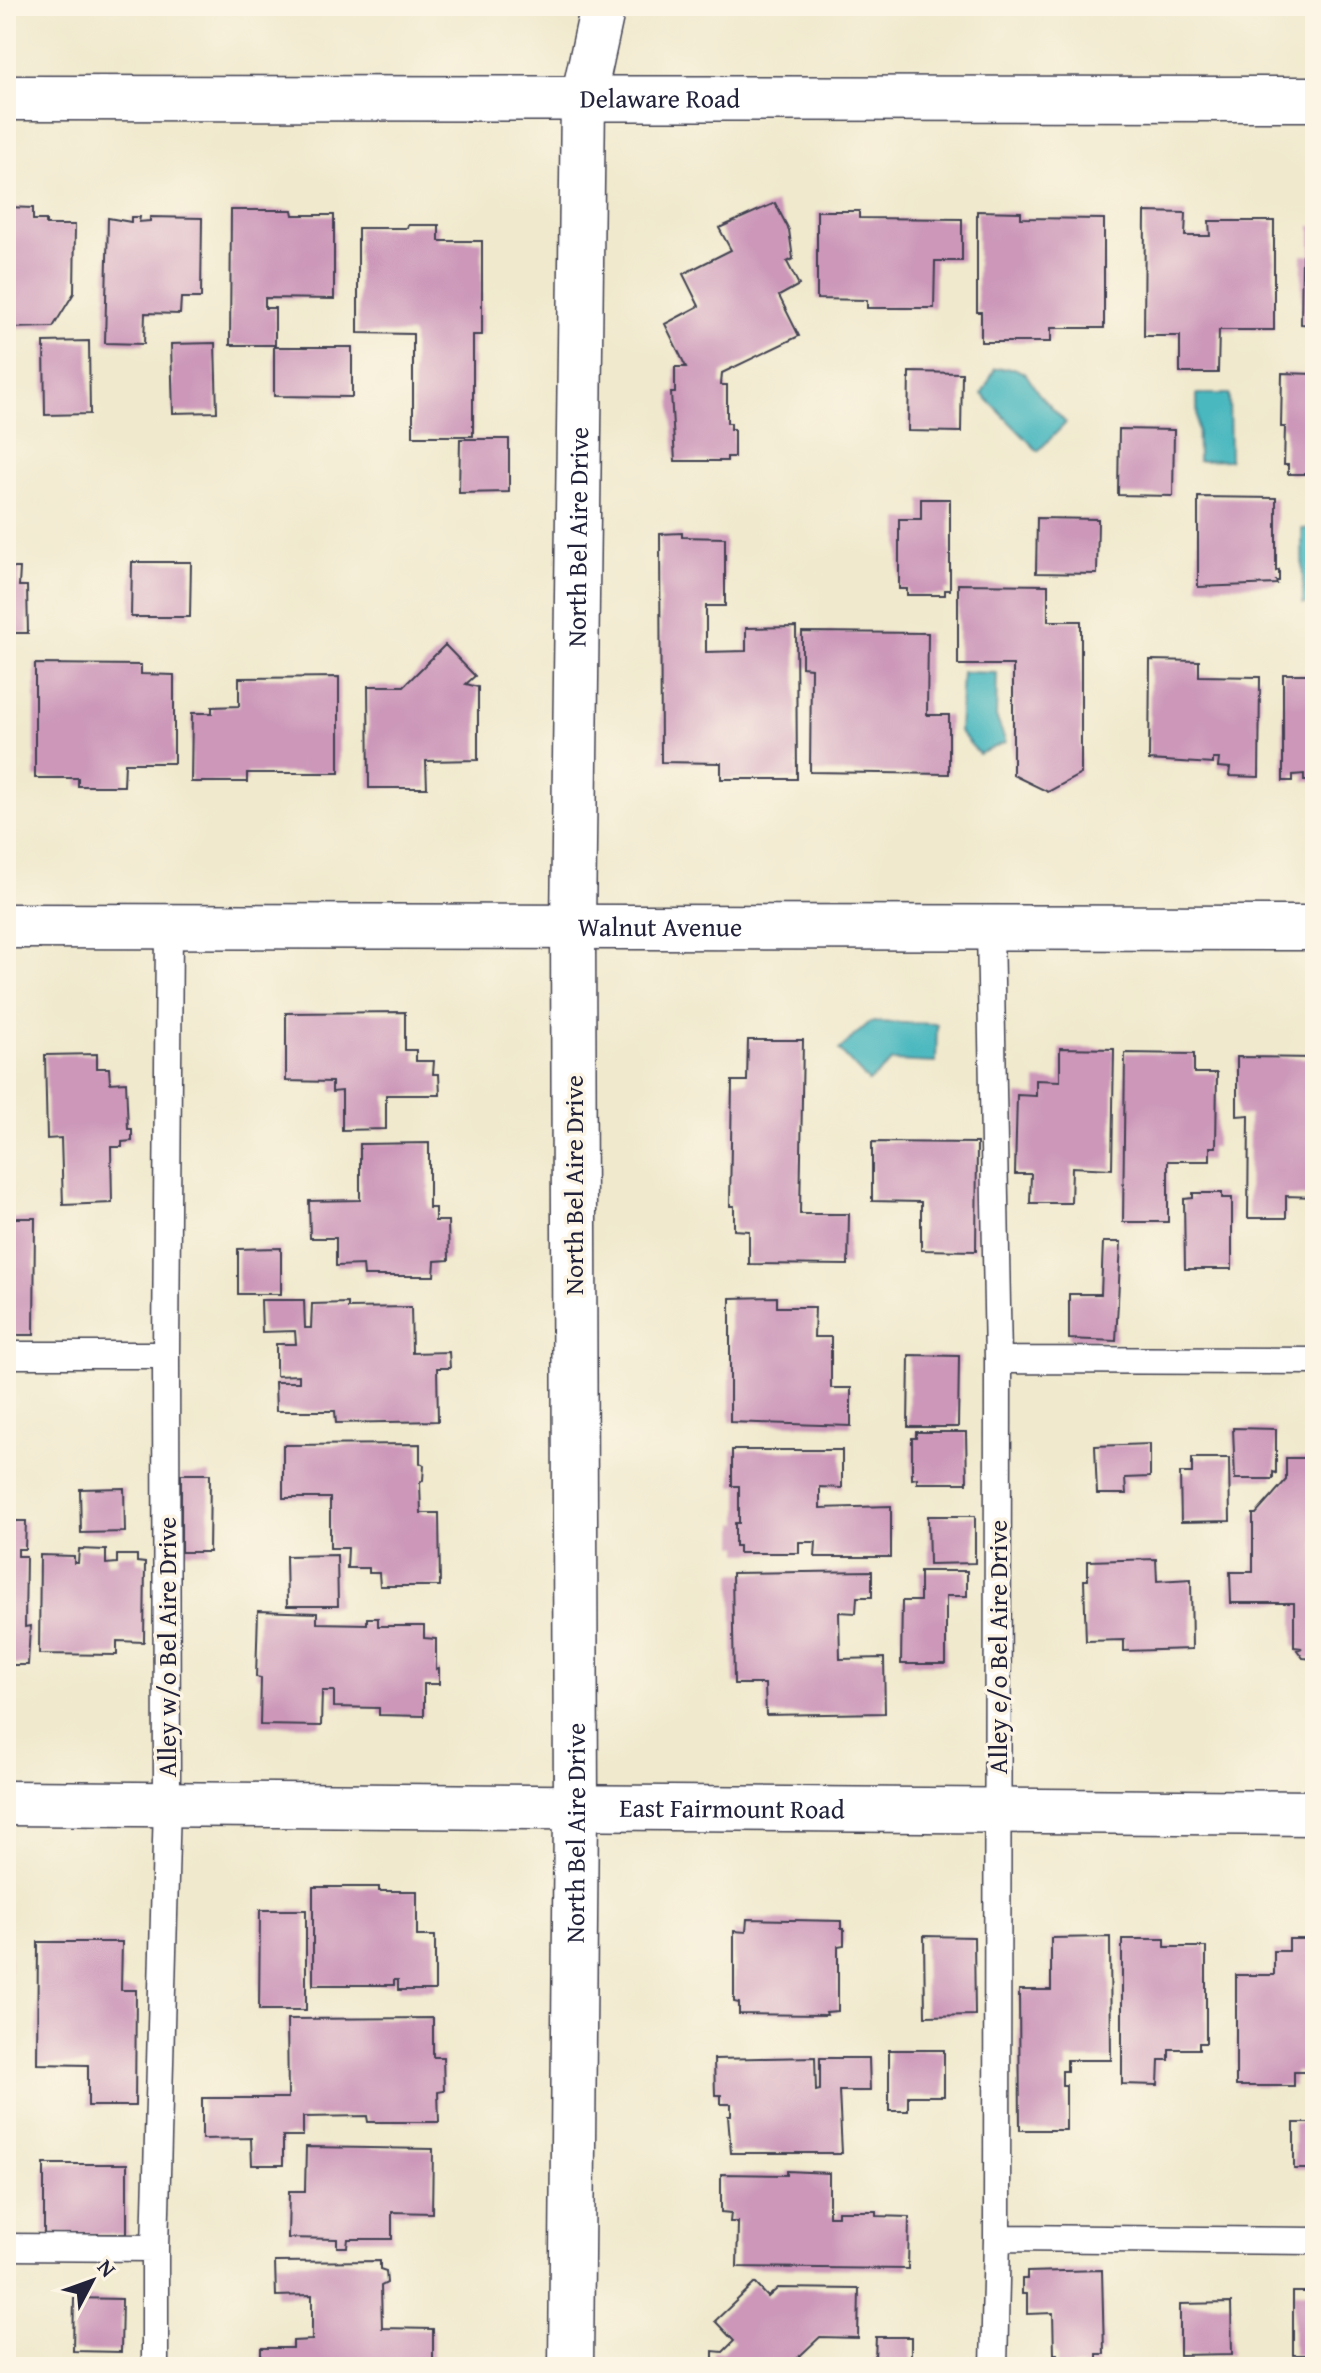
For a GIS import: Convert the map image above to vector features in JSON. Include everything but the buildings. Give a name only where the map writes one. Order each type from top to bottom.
[{"type":"street","name":"North Bel Aire Drive","points":[[571,2367],[576,1809],[573,927],[583,99],[603,6]]},
{"type":"street","name":"Delaware Road","points":[[6,98],[1315,99]]},
{"type":"street","name":"Walnut Avenue","points":[[6,926],[1315,928]]},
{"type":"street","name":"East Fairmount Road","points":[[6,1803],[1315,1813]]},
{"type":"lane","name":"Alley w/o Bel Aire Drive","points":[[155,2367],[155,2248],[167,1804],[169,927]]},
{"type":"lane","name":"Alley e/o Bel Aire Drive","points":[[990,928],[998,1360],[997,2238],[994,2367]]},
{"type":"lane","points":[[6,1355],[166,1355]]},
{"type":"lane","points":[[998,1360],[1315,1361]]},
{"type":"lane","points":[[997,2238],[1315,2241]]},
{"type":"lane","points":[[6,2247],[155,2248]]},
{"type":"water","points":[[1014,368],[1026,374],[1038,393],[1066,423],[1038,451],[982,394],[995,369]]},
{"type":"water","points":[[1197,394],[1229,394],[1230,460],[1198,461]]},
{"type":"water","points":[[1315,528],[1315,603],[1303,604],[1302,529]]},
{"type":"water","points":[[962,672],[997,673],[996,717],[1006,742],[979,754],[959,731]]},
{"type":"water","points":[[870,1022],[937,1024],[936,1063],[892,1061],[869,1082],[839,1050]]}]
